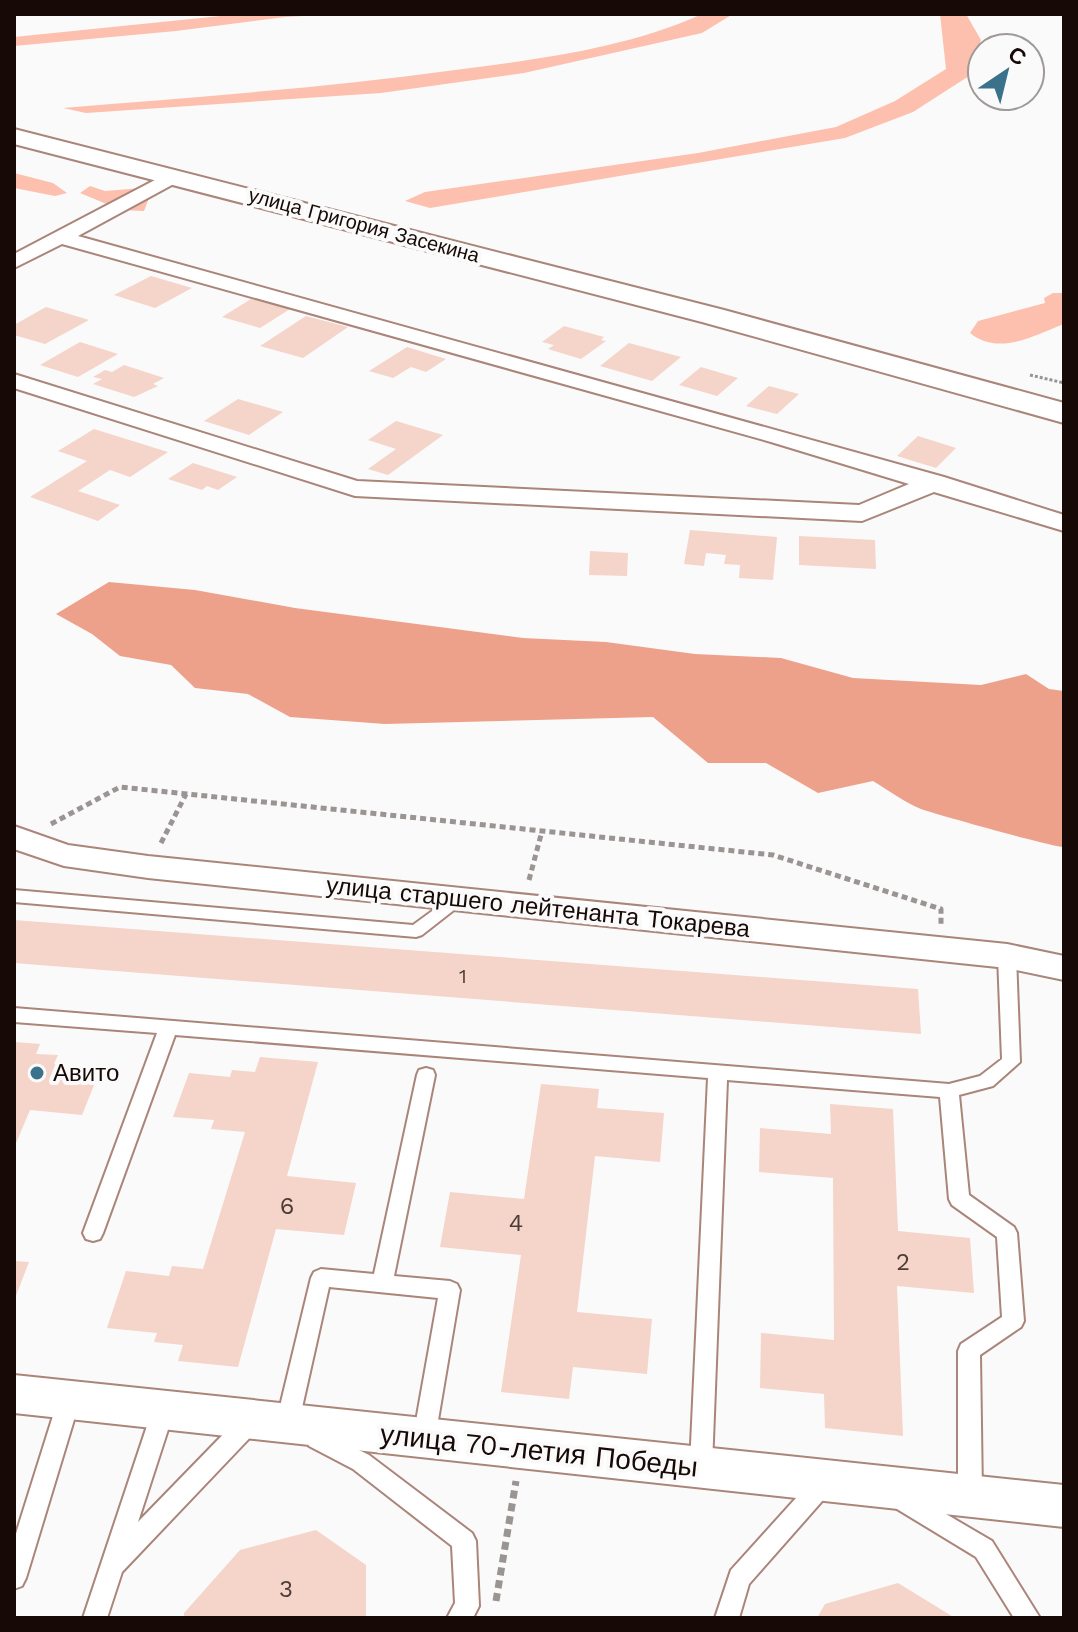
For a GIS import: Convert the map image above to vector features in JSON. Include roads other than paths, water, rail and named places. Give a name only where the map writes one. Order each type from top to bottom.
[{"type":"main road","name":"улица Григория Засекина","points":[[19,141],[174,176],[713,316],[1064,413]]},
{"type":"street","points":[[14,262],[174,176]]},
{"type":"street","points":[[60,237],[935,482],[1064,523]]},
{"type":"street","points":[[14,381],[355,488],[862,513],[935,482]]},
{"type":"street","name":"улица старшего лейтенанта Токарева","points":[[16,841],[64,855],[148,867],[1007,956],[1064,968]]},
{"type":"street","name":"улица 70-летия Победы","points":[[14,1394],[1064,1506]]},
{"type":"lane","points":[[14,896],[416,931],[460,899]]},
{"type":"lane","points":[[14,1015],[949,1091],[986,1081],[1011,1062],[1007,956]]},
{"type":"lane","points":[[93,1233],[168,1028]]},
{"type":"lane","points":[[701,1467],[718,1072]]},
{"type":"lane","points":[[382,1284],[426,1075]]},
{"type":"lane","points":[[949,1091],[959,1199],[1007,1233],[1013,1321],[969,1351],[970,1496]]},
{"type":"lane","points":[[108,1570],[270,1421],[321,1278],[450,1290],[424,1438]]},
{"type":"lane","points":[[14,1578],[69,1400]]},
{"type":"lane","points":[[95,1618],[108,1570],[163,1410]]},
{"type":"lane","points":[[270,1421],[361,1462],[464,1541],[467,1606],[459,1618]]},
{"type":"lane","points":[[727,1618],[739,1578],[827,1480]]},
{"type":"lane","points":[[881,1486],[984,1549],[1028,1618]]},
{"type":"place","name":"Авито","points":[[37,1073]]}]
